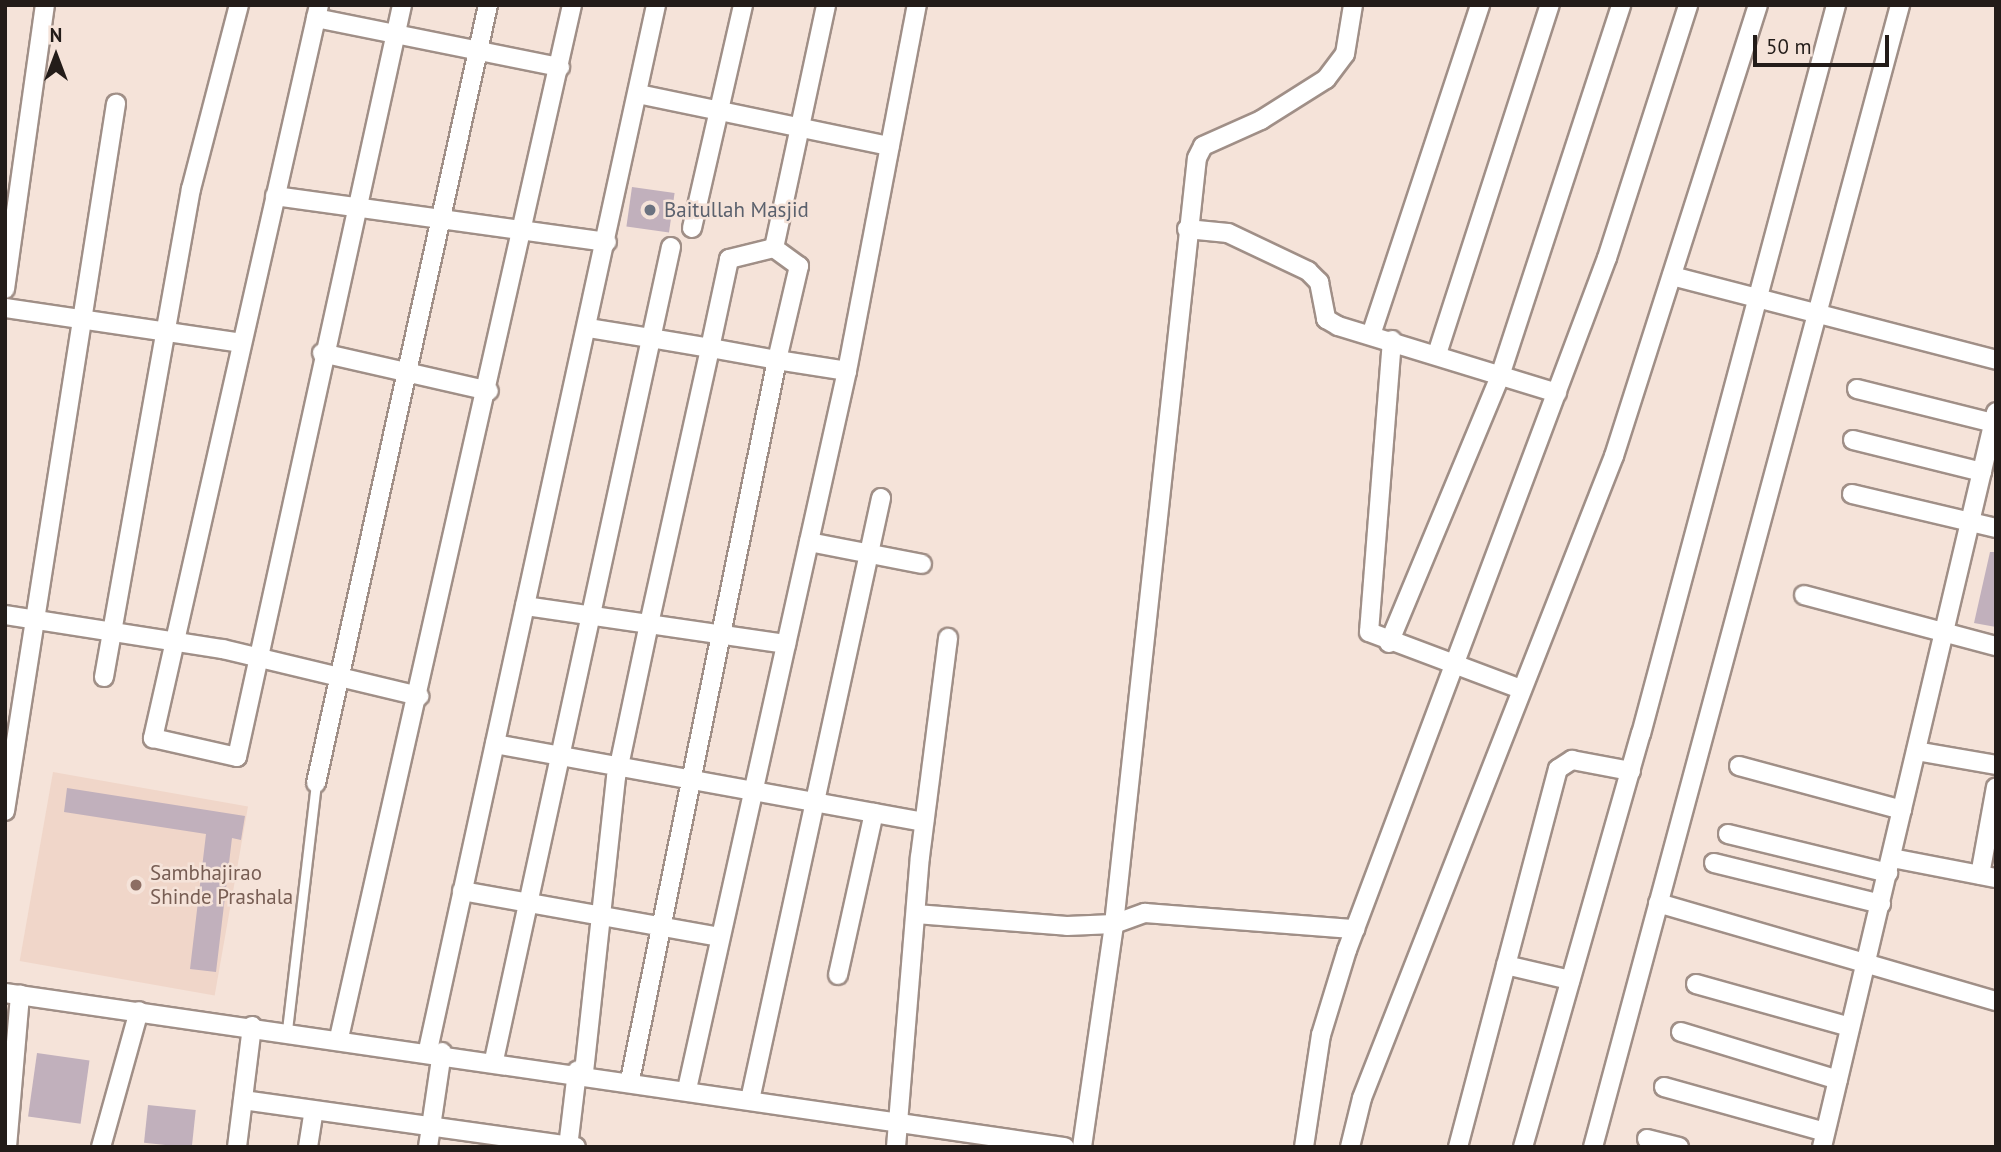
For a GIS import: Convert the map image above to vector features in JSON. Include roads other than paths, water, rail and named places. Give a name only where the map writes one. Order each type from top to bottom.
[{"type":"street","points":[[5,289],[45,5]]},
{"type":"street","points":[[104,677],[202,135],[239,5]]},
{"type":"street","points":[[402,5],[397,33],[322,354],[237,757],[153,738],[317,12],[397,33],[560,67]]},
{"type":"street","points":[[316,783],[488,5]]},
{"type":"street","points":[[339,1038],[489,391],[572,5]]},
{"type":"street","points":[[428,1147],[435,1051],[462,891],[607,242],[656,5]]},
{"type":"street","points":[[692,228],[743,5]]},
{"type":"street","points":[[774,248],[826,5]]},
{"type":"street","points":[[687,1089],[847,371],[917,5]]},
{"type":"street","points":[[1082,1147],[1114,924],[1187,229],[1203,146],[1261,120],[1326,79],[1345,54],[1353,5]]},
{"type":"street","points":[[1371,335],[1480,5]]},
{"type":"street","points":[[1437,354],[1550,5]]},
{"type":"street","points":[[1389,642],[1500,376],[1621,5]]},
{"type":"street","points":[[1304,1147],[1321,1035],[1354,929],[1557,393],[1688,5]]},
{"type":"street","points":[[1350,1147],[1362,1098],[1614,456],[1758,5]]},
{"type":"street","points":[[1523,1147],[1631,771],[1836,5]]},
{"type":"street","points":[[1593,1147],[1819,317],[1900,5]]},
{"type":"street","points":[[638,94],[890,146]]},
{"type":"street","points":[[5,811],[116,104]]},
{"type":"street","points":[[275,196],[607,242]]},
{"type":"street","points":[[1187,229],[1228,233],[1308,271],[1319,282],[1326,319],[1557,393]]},
{"type":"street","points":[[494,1060],[588,615],[671,247]]},
{"type":"street","points":[[243,1100],[431,1126],[486,1140],[570,1146],[619,766],[729,259],[774,248],[799,266],[718,634],[630,1080]]},
{"type":"street","points":[[1672,276],[1819,317],[1996,360]]},
{"type":"street","points":[[5,308],[241,343]]},
{"type":"street","points":[[588,328],[847,371]]},
{"type":"street","points":[[1392,340],[1369,632],[1389,642],[1521,688]]},
{"type":"street","points":[[322,354],[489,391]]},
{"type":"street","points":[[1664,1087],[1823,1140],[1995,417],[1857,389]]},
{"type":"street","points":[[1853,439],[1982,472]]},
{"type":"street","points":[[1852,494],[1996,528]]},
{"type":"street","points":[[750,1100],[881,498]]},
{"type":"street","points":[[809,542],[922,564]]},
{"type":"street","points":[[1804,595],[1996,646]]},
{"type":"street","points":[[525,606],[786,644]]},
{"type":"street","points":[[5,615],[175,640],[258,656],[419,696]]},
{"type":"street","points":[[896,1147],[924,822],[948,638]]},
{"type":"street","points":[[495,744],[752,794],[813,801],[924,822]]},
{"type":"street","points":[[1916,751],[1996,765]]},
{"type":"street","points":[[1458,1147],[1558,769],[1572,760],[1631,771]]},
{"type":"street","points":[[1739,766],[1902,810]]},
{"type":"street","points":[[1728,834],[1890,865],[1988,876],[1996,787]]},
{"type":"street","points":[[838,975],[874,813]]},
{"type":"street","points":[[1714,863],[1881,904]]},
{"type":"street","points":[[462,891],[720,937]]},
{"type":"street","points":[[1658,903],[1996,1001]]},
{"type":"street","points":[[916,914],[1114,924],[1145,914],[1354,929]]},
{"type":"street","points":[[1506,965],[1570,980]]},
{"type":"street","points":[[1696,984],[1850,1027]]},
{"type":"street","points":[[10,1146],[13,994],[580,1072],[1018,1143],[1065,1147]]},
{"type":"street","points":[[101,1147],[139,1011]]},
{"type":"street","points":[[237,1147],[252,1026]]},
{"type":"street","points":[[1681,1032],[1838,1080]]},
{"type":"street","points":[[308,1147],[314,1110]]},
{"type":"street","points":[[1647,1139],[1679,1147]]},
{"type":"lane","points":[[287,1030],[316,783]]},
{"type":"place","name":"Baitullah Masjid","points":[[650,210]]},
{"type":"place","name":"Sambhajirao Shinde Prashala","points":[[136,885]]}]
